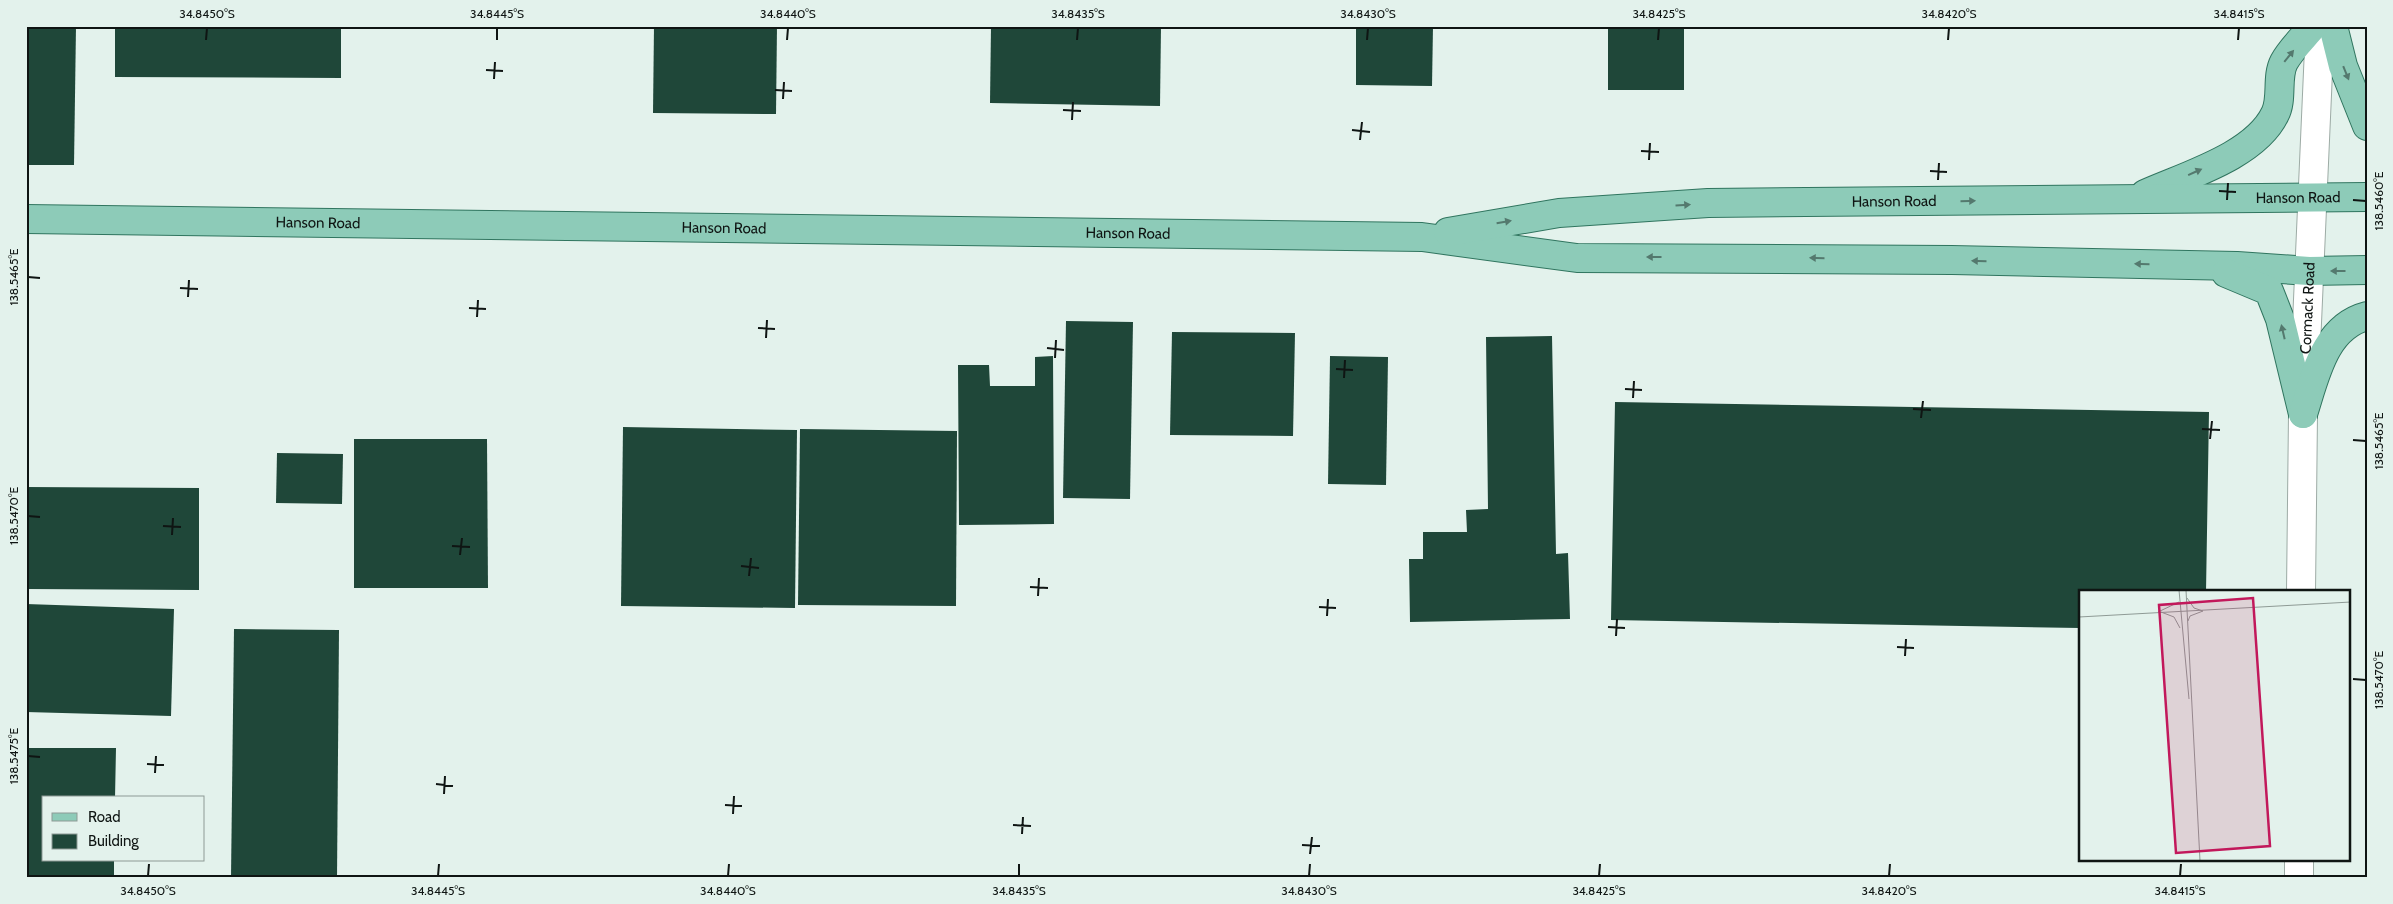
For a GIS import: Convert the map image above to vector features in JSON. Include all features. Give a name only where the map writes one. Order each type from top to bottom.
[{"type":"main road","points":[[2134,199],[2216,163],[2241,150],[2262,133],[2276,113],[2284,62],[2313,26]]},
{"type":"main road","points":[[2333,26],[2343,66],[2367,126]]},
{"type":"main road","name":"Hanson Road","points":[[1422,237],[1559,213],[1708,203],[2367,197]]},
{"type":"main road","name":"Hanson Road","points":[[26,219],[1422,237],[1577,258],[1884,259],[2190,266],[2309,271],[2367,270]]},
{"type":"main road","points":[[2190,266],[2234,274],[2269,291],[2280,319],[2303,414]]},
{"type":"main road","points":[[2303,414],[2321,360],[2336,334],[2344,326],[2367,316]]},
{"type":"street","name":"Cormack Road","points":[[2301,590],[2303,414],[2320,26]]},
{"type":"street","points":[[2299,862],[2299,878]]},
{"type":"building","points":[[26,26],[76,26],[74,165],[26,165]]},
{"type":"building","points":[[115,26],[341,26],[341,78],[115,77]]},
{"type":"building","points":[[654,26],[777,26],[776,114],[653,113]]},
{"type":"building","points":[[991,26],[1161,26],[1160,106],[990,103]]},
{"type":"building","points":[[1356,26],[1433,26],[1432,86],[1356,85]]},
{"type":"building","points":[[1608,26],[1684,26],[1684,90],[1608,90]]},
{"type":"building","points":[[1066,321],[1133,322],[1130,499],[1063,498]]},
{"type":"building","points":[[1172,332],[1295,333],[1293,436],[1170,435]]},
{"type":"building","points":[[1552,336],[1556,554],[1568,553],[1570,619],[1410,622],[1409,559],[1423,559],[1423,532],[1467,532],[1466,510],[1488,509],[1486,337]]},
{"type":"building","points":[[1053,356],[1054,524],[959,525],[958,365],[989,365],[990,386],[1035,386],[1035,357]]},
{"type":"building","points":[[1330,356],[1388,357],[1386,485],[1328,484]]},
{"type":"building","points":[[1615,402],[2209,412],[2206,590],[2079,590],[2079,628],[1611,620]]},
{"type":"building","points":[[623,427],[797,430],[795,608],[621,606]]},
{"type":"building","points":[[800,429],[957,431],[956,606],[798,605]]},
{"type":"building","points":[[354,439],[487,439],[488,588],[354,588]]},
{"type":"building","points":[[277,453],[343,454],[342,504],[276,503]]},
{"type":"building","points":[[26,487],[199,488],[199,590],[26,589]]},
{"type":"building","points":[[26,604],[174,609],[171,716],[26,712]]},
{"type":"building","points":[[234,629],[339,630],[337,878],[231,878]]},
{"type":"building","points":[[26,748],[116,748],[115,796],[42,796],[42,862],[114,862],[114,878],[26,878]]}]
